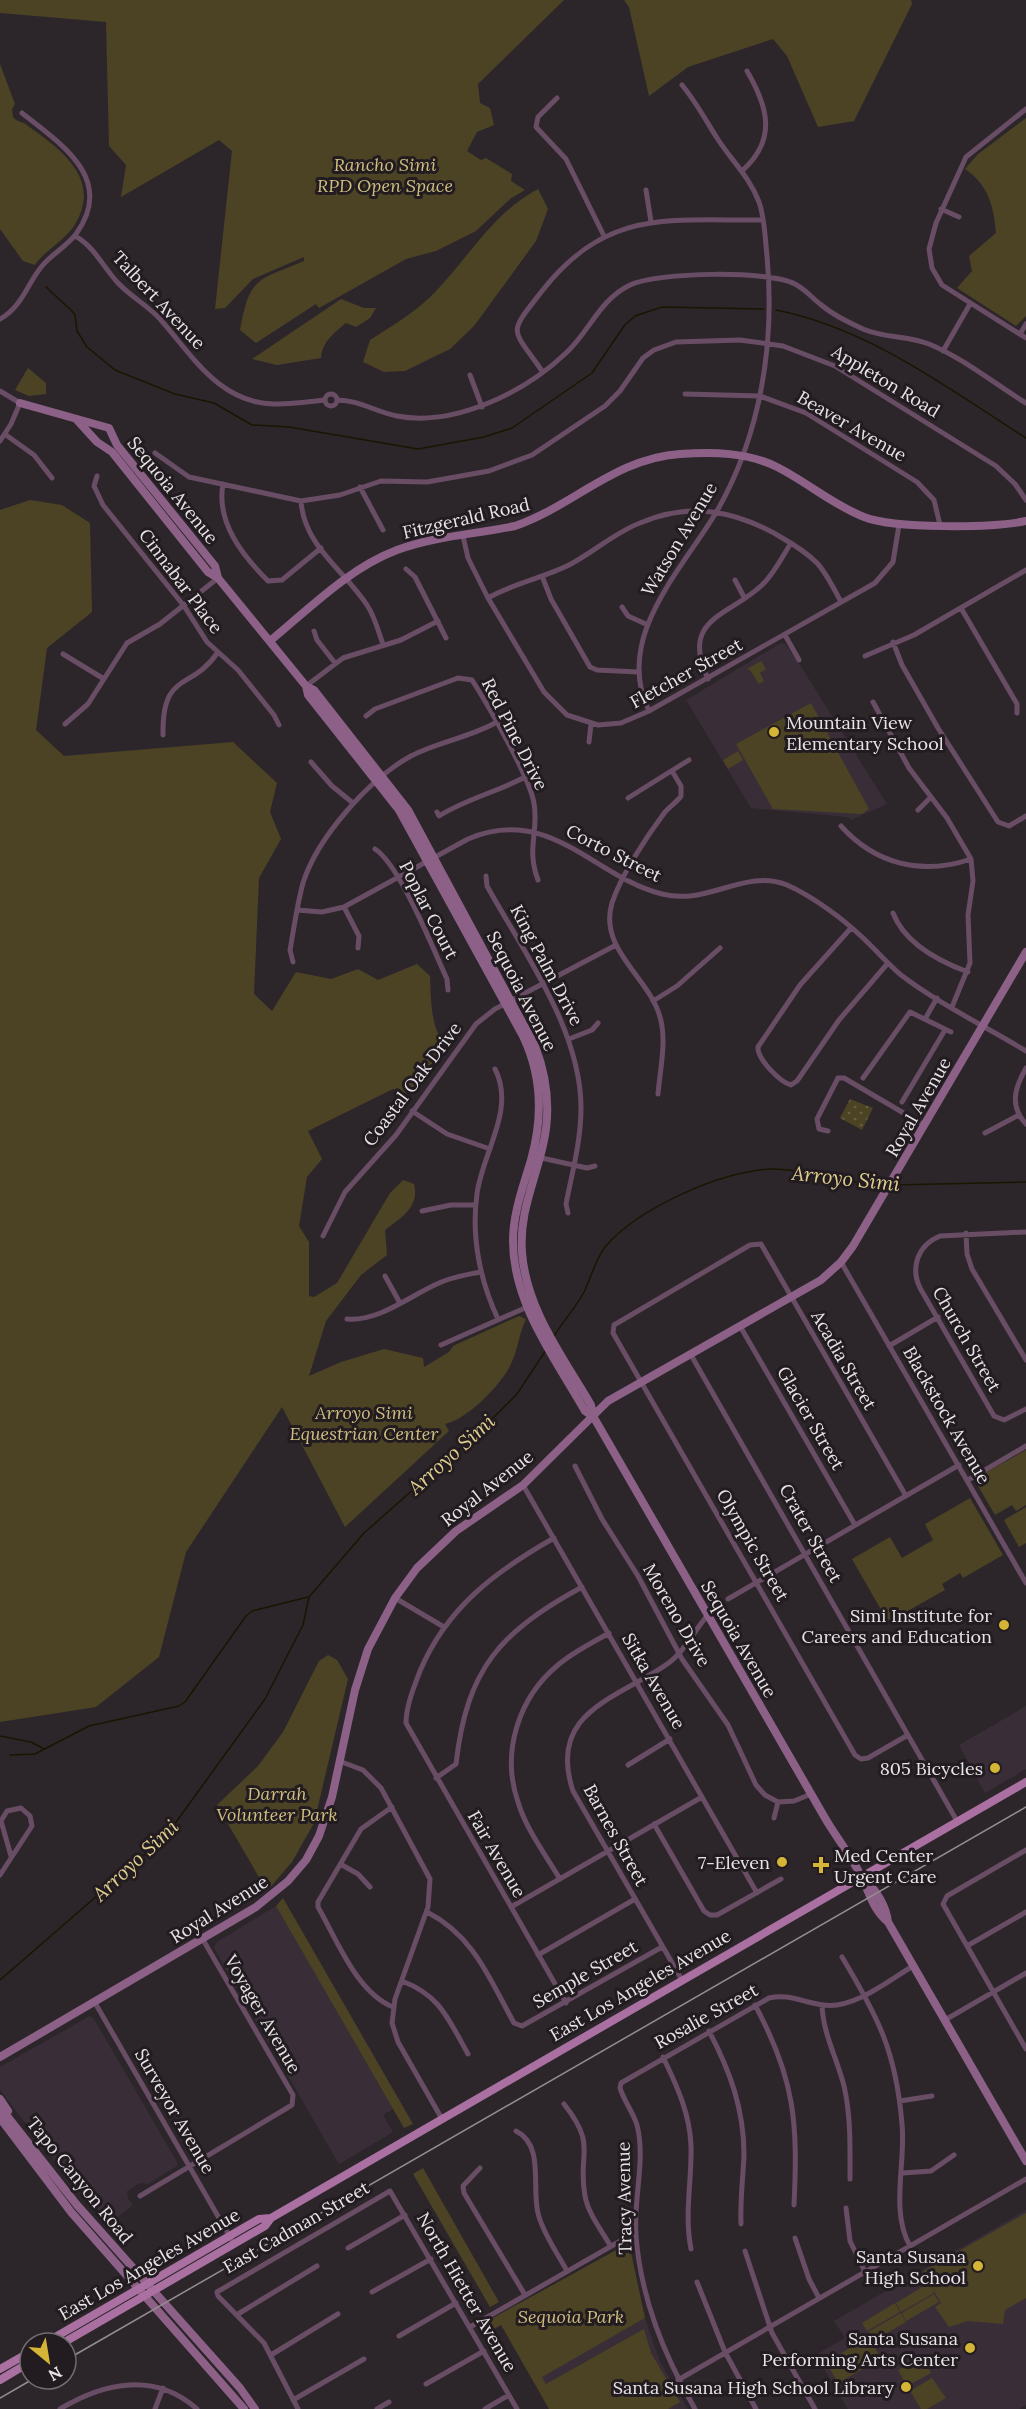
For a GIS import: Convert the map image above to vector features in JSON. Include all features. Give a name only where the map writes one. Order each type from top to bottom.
[{"type":"main road","name":"Sequoia Avenue","points":[[20,403],[109,428],[117,445],[215,566],[218,578]]},
{"type":"main road","name":"Sequoia Avenue","points":[[77,420],[112,452],[208,572],[218,578],[306,686],[314,690],[381,779],[408,810],[431,860],[509,1002],[536,1046],[545,1082],[547,1124],[536,1157],[526,1200],[521,1239],[525,1280],[536,1326],[585,1411],[592,1416],[811,1794],[862,1876],[865,1889],[880,1916],[888,1922],[1026,2161]]},
{"type":"main road","points":[[92,435],[99,425]]},
{"type":"main road","name":"Fitzgerald Road","points":[[270,641],[346,579],[371,562],[398,550],[531,521],[605,476],[639,462],[680,454],[743,454],[777,466],[857,514],[899,525],[1026,521]]},
{"type":"main road","name":"Royal Avenue","points":[[1,2055],[266,1901],[297,1872],[323,1826],[362,1667],[376,1633],[395,1598],[417,1568],[444,1542],[523,1485],[608,1401],[821,1280],[841,1262],[897,1173],[1026,952]]},
{"type":"main road","name":"Sequoia Avenue","points":[[530,1305],[541,1318],[591,1405],[592,1416]]},
{"type":"main road","name":"East Los Angeles Avenue","points":[[78,2334],[265,2226],[271,2218],[1026,1782]]},
{"type":"main road","points":[[0,2099],[9,2115]]},
{"type":"main road","name":"Tapo Canyon Road","points":[[0,2107],[9,2115],[77,2205],[146,2283],[149,2294],[244,2409]]},
{"type":"main road","name":"Tapo Canyon Road","points":[[0,2118],[71,2212],[137,2289],[149,2294],[240,2388],[255,2409]]},
{"type":"main road","name":"East Los Angeles Avenue","points":[[65,2331],[259,2219],[271,2218]]},
{"type":"main road","points":[[0,2369],[18,2359]]},
{"type":"main road","points":[[0,2379],[18,2369]]},
{"type":"street","points":[[743,170],[760,152],[767,124],[763,106],[747,71]]},
{"type":"street","name":"Watson Avenue","points":[[649,711],[640,691],[638,672],[648,625],[658,601],[717,511],[743,454],[760,396],[768,343],[769,276],[759,204],[743,170],[717,139],[703,112],[682,85]]},
{"type":"street","points":[[557,98],[538,117],[536,127],[566,159],[604,236]]},
{"type":"street","points":[[1026,109],[966,157],[930,240],[932,268],[942,285],[1026,338]]},
{"type":"street","points":[[0,319],[18,305],[41,267],[75,236],[84,221],[88,208],[88,183],[84,171],[69,150],[22,113]]},
{"type":"street","points":[[646,190],[651,222]]},
{"type":"street","points":[[943,206],[959,217]]},
{"type":"street","points":[[542,371],[517,334],[517,324],[564,264],[582,249],[604,236],[651,222],[763,220]]},
{"type":"street","name":"Talbert Avenue","points":[[75,236],[90,247],[123,289],[151,309],[202,369],[225,389],[246,399],[272,404],[324,400],[330,407],[337,400],[351,400],[388,414],[408,418],[482,407]]},
{"type":"street","points":[[470,375],[482,407],[504,397],[570,349],[605,302],[633,284],[663,277],[769,276],[795,284],[829,311],[864,329],[918,341],[943,351],[1026,403]]},
{"type":"street","points":[[943,351],[970,304]]},
{"type":"street","points":[[1020,334],[1026,324]]},
{"type":"street","name":"Appleton Road","points":[[155,453],[189,477],[301,501],[340,495],[381,481],[427,482],[489,471],[522,460],[605,406],[620,391],[643,358],[666,344],[707,340],[768,343],[801,351],[835,366],[996,466],[1016,484],[1026,500]]},
{"type":"street","name":"Sequoia Avenue","points":[[0,391],[20,403]]},
{"type":"street","name":"Beaver Avenue","points":[[685,394],[760,396],[806,413],[917,482],[934,500],[940,525]]},
{"type":"street","points":[[0,441],[6,435],[20,403]]},
{"type":"street","points":[[6,435],[34,455],[52,478]]},
{"type":"street","name":"Cinnabar Place","points":[[97,476],[94,486],[102,505],[184,606],[198,630],[238,670],[274,715],[279,725]]},
{"type":"street","points":[[223,484],[221,503],[226,526],[267,581],[282,580],[321,548]]},
{"type":"street","points":[[360,487],[383,530]]},
{"type":"street","points":[[301,501],[305,526],[371,611],[383,644]]},
{"type":"street","points":[[488,598],[512,586],[572,563],[617,533],[643,521],[680,512],[717,511],[749,519],[791,543],[818,564],[841,602]]},
{"type":"street","name":"Fletcher Street","points":[[463,536],[468,558],[488,598],[550,700],[567,715],[591,724],[621,723],[649,711],[708,680],[875,583],[888,570],[896,553],[899,525]]},
{"type":"street","points":[[708,680],[700,656],[704,631],[719,613],[769,578],[791,543]]},
{"type":"street","points":[[406,570],[414,577],[446,638]]},
{"type":"street","points":[[866,656],[893,642],[914,635],[1026,570]]},
{"type":"street","points":[[542,576],[551,599],[590,667],[597,670],[638,672]]},
{"type":"street","points":[[65,724],[88,704],[127,643],[184,606],[218,578]]},
{"type":"street","points":[[735,580],[744,597]]},
{"type":"street","points":[[622,607],[628,616],[648,625]]},
{"type":"street","points":[[961,608],[1017,704],[1017,713]]},
{"type":"street","points":[[306,686],[335,663],[383,644],[401,640],[438,621]]},
{"type":"street","points":[[314,631],[317,640],[335,663]]},
{"type":"street","points":[[785,635],[799,660]]},
{"type":"street","points":[[893,642],[902,665],[938,728],[1001,825],[1012,825],[1026,816]]},
{"type":"street","points":[[163,735],[163,714],[167,698],[181,682],[206,666],[218,652]]},
{"type":"street","points":[[63,654],[104,679]]},
{"type":"street","name":"Red Pine Drive","points":[[366,716],[375,709],[464,677],[474,683],[525,777],[534,805],[531,858],[538,880]]},
{"type":"street","points":[[873,702],[909,768],[947,818],[971,859],[973,881],[968,915],[971,951],[968,972],[952,1007]]},
{"type":"street","points":[[292,962],[290,950],[297,910],[312,863],[353,803],[410,757],[428,748],[465,738],[495,723]]},
{"type":"street","points":[[589,742],[591,724]]},
{"type":"street","points":[[628,798],[689,760]]},
{"type":"street","points":[[311,762],[332,786],[353,803]]},
{"type":"street","points":[[658,1094],[663,1033],[653,1001],[616,945],[610,916],[612,903],[625,877],[658,822],[681,796],[681,786],[672,771]]},
{"type":"street","points":[[437,812],[439,816],[460,804],[495,792],[525,777]]},
{"type":"street","points":[[918,810],[932,797]]},
{"type":"street","points":[[842,826],[862,848],[882,858],[933,868],[952,866],[971,859]]},
{"type":"street","name":"Corto Street","points":[[297,910],[322,912],[344,907],[485,833],[506,831],[532,834],[565,843],[650,891],[681,897],[708,895],[751,881],[776,882],[794,889],[851,928],[888,963],[937,998],[1026,1051]]},
{"type":"street","name":"Poplar Court","points":[[375,849],[383,855],[398,878],[447,979],[448,990]]},
{"type":"street","name":"King Palm Drive","points":[[486,876],[488,886],[542,984],[569,1039],[578,1073],[581,1106],[566,1204],[568,1213]]},
{"type":"street","points":[[344,907],[359,936],[358,948]]},
{"type":"street","points":[[893,913],[898,924],[920,947],[944,962],[968,972]]},
{"type":"street","points":[[851,928],[801,985],[757,1051],[785,1083],[791,1085],[797,1081],[839,1020],[888,963]]},
{"type":"street","name":"Coastal Oak Drive","points":[[323,1236],[345,1192],[390,1143],[468,1032],[486,1015],[616,945]]},
{"type":"street","points":[[653,1001],[677,986],[720,948]]},
{"type":"street","points":[[925,1019],[937,998]]},
{"type":"street","points":[[863,1078],[910,1012],[948,1031],[902,1102]]},
{"type":"street","points":[[569,1039],[592,1030],[598,1023]]},
{"type":"street","points":[[1026,1068],[1015,1089],[1015,1102],[1019,1115],[1026,1125]]},
{"type":"street","points":[[495,1069],[500,1083],[500,1115],[479,1180],[475,1205],[480,1272],[498,1319]]},
{"type":"street","points":[[828,1131],[819,1129],[816,1119],[838,1078],[854,1083],[924,1125]]},
{"type":"street","points":[[412,1111],[447,1134],[490,1149]]},
{"type":"street","points":[[984,1133],[1019,1115]]},
{"type":"street","points":[[536,1157],[573,1165],[595,1166]]},
{"type":"street","points":[[423,1211],[451,1205],[475,1205]]},
{"type":"street","name":"Church Street","points":[[1024,1410],[1004,1420],[994,1416],[917,1282],[915,1270],[918,1256],[935,1238],[966,1233],[1026,1232]]},
{"type":"street","points":[[966,1233],[967,1254],[972,1269],[1026,1360]]},
{"type":"street","name":"Acadia Street","points":[[612,1329],[614,1325],[754,1244],[761,1244],[906,1496]]},
{"type":"street","name":"Blackstock Avenue","points":[[841,1262],[1026,1583]]},
{"type":"street","points":[[347,1319],[355,1320],[375,1314],[443,1281],[480,1272]]},
{"type":"street","points":[[385,1276],[400,1303]]},
{"type":"street","points":[[441,1345],[530,1305]]},
{"type":"street","points":[[889,1346],[938,1317]]},
{"type":"street","name":"Glacier Street","points":[[740,1326],[855,1525]]},
{"type":"street","name":"Olympic Street","points":[[612,1329],[855,1755],[861,1759],[868,1758],[908,1735]]},
{"type":"street","name":"Crater Street","points":[[691,1354],[957,1821]]},
{"type":"street","points":[[1024,1410],[1026,1418]]},
{"type":"street","points":[[968,1480],[1026,1446]]},
{"type":"street","points":[[728,1599],[959,1465]]},
{"type":"street","name":"Moreno Drive","points":[[575,1466],[602,1519],[638,1576],[660,1622],[728,1725],[756,1785],[765,1795],[778,1802]]},
{"type":"street","name":"Sitka Avenue","points":[[523,1485],[757,1893]]},
{"type":"street","points":[[395,1598],[444,1627],[489,1579],[554,1538]]},
{"type":"street","points":[[436,1778],[456,1764],[461,1727],[468,1701],[480,1675],[495,1652],[529,1618],[582,1587]]},
{"type":"street","name":"Barnes Street","points":[[682,1980],[573,1791],[567,1769],[569,1746],[578,1725],[593,1707],[637,1682],[679,1654],[708,1615]]},
{"type":"street","name":"Fair Avenue","points":[[444,1627],[416,1680],[406,1719],[407,1728],[566,2002]]},
{"type":"street","points":[[560,1879],[518,1803],[512,1775],[512,1746],[527,1701],[547,1675],[572,1655],[609,1633]]},
{"type":"street","points":[[628,1765],[670,1739]]},
{"type":"street","points":[[339,1761],[369,1774],[392,1807],[430,1879],[431,1898],[393,2007],[392,2023],[398,2042],[442,2119]]},
{"type":"street","points":[[774,1818],[778,1802],[794,1801],[811,1794]]},
{"type":"street","points":[[511,1907],[702,1797]]},
{"type":"street","points":[[392,1807],[361,1829],[342,1865],[319,1898],[318,1907],[365,1988],[376,2000],[393,2007]]},
{"type":"street","points":[[0,1875],[32,1826],[30,1815],[21,1808],[7,1811],[1,1821],[11,1856]]},
{"type":"street","points":[[654,1824],[706,1913],[717,1915],[781,1879]]},
{"type":"street","points":[[1026,1850],[945,1898],[945,1908],[993,1992],[1023,2037],[1026,2049]]},
{"type":"street","points":[[342,1865],[358,1874],[370,1887]]},
{"type":"street","points":[[538,1955],[635,1899]]},
{"type":"street","name":"Semple Street","points":[[427,1912],[451,1926],[468,1942],[514,2023],[522,2026],[662,1947]]},
{"type":"street","points":[[967,1946],[1026,1912]]},
{"type":"street","name":"Voyager Avenue","points":[[190,2166],[292,2105],[293,2095],[202,1938]]},
{"type":"street","points":[[842,1957],[864,1994],[888,2043],[900,2101],[903,2173],[899,2215],[910,2246]]},
{"type":"street","name":"Rosalie Street","points":[[620,2088],[624,2080],[769,1998],[784,1995],[822,2005],[842,2004],[913,1966]]},
{"type":"street","points":[[945,2020],[1026,1973]]},
{"type":"street","points":[[402,1981],[419,1987],[434,1999],[468,2054]]},
{"type":"street","name":"Surveyor Avenue","points":[[94,2001],[234,2244]]},
{"type":"street","points":[[755,2005],[780,2056],[792,2103],[796,2153],[794,2205]]},
{"type":"street","points":[[822,2005],[824,2029],[838,2064],[845,2090],[850,2140],[850,2179]]},
{"type":"street","points":[[709,2031],[731,2075],[741,2116],[744,2153],[740,2198],[741,2224]]},
{"type":"street","points":[[663,2057],[681,2095],[690,2131],[691,2156],[687,2210],[690,2249]]},
{"type":"street","name":"Tracy Avenue","points":[[620,2088],[634,2116],[639,2141],[636,2232],[641,2274],[655,2328],[678,2380],[695,2409]]},
{"type":"street","points":[[900,2101],[932,2096]]},
{"type":"street","points":[[564,2104],[583,2132],[586,2144],[585,2197],[610,2245]]},
{"type":"street","points":[[516,2131],[525,2136],[531,2145],[534,2156],[534,2198],[539,2219],[567,2271]]},
{"type":"street","points":[[903,2173],[931,2171],[954,2155]]},
{"type":"street","points":[[140,2196],[190,2166]]},
{"type":"street","points":[[480,2168],[463,2186],[464,2193],[525,2295]]},
{"type":"street","points":[[678,2380],[1026,2179]]},
{"type":"street","name":"North Hietter Avenue","points":[[390,2191],[517,2409]]},
{"type":"street","name":"East Cadman Street","points":[[238,2314],[218,2296],[217,2292],[390,2191]]},
{"type":"street","points":[[846,2208],[850,2241],[865,2272]]},
{"type":"street","points":[[348,2248],[405,2215]]},
{"type":"street","points":[[470,2327],[636,2232]]},
{"type":"street","points":[[795,2238],[809,2279],[819,2298]]},
{"type":"street","points":[[745,2251],[770,2327],[816,2409]]},
{"type":"street","points":[[372,2292],[430,2259]]},
{"type":"street","points":[[298,2409],[271,2355],[257,2334],[238,2314],[317,2266]]},
{"type":"street","points":[[697,2282],[725,2352],[756,2409]]},
{"type":"street","points":[[399,2336],[456,2303]]},
{"type":"street","points":[[271,2355],[338,2314]]},
{"type":"street","points":[[426,2384],[484,2351]]},
{"type":"street","points":[[293,2400],[364,2359]]},
{"type":"street","points":[[60,2409],[86,2395],[118,2385],[141,2384],[163,2388],[197,2409]]},
{"type":"street","points":[[155,2409],[163,2388]]},
{"type":"street","points":[[485,2409],[509,2395]]},
{"type":"street","points":[[377,2409],[389,2402]]},
{"type":"shaded area","name":"Mountain View Elementary School","points":[[781,643],[785,644],[800,665],[887,804],[851,820],[847,817],[751,808],[686,700]]},
{"type":"shaded area","points":[[1026,1706],[1026,1769],[985,1793],[959,1745]]},
{"type":"shaded area","points":[[276,1906],[393,2109],[383,2115],[393,2132],[339,2164],[214,1948],[217,1942]]},
{"type":"shaded area","points":[[90,2016],[94,2019],[177,2162],[177,2166],[148,2184],[140,2183],[127,2191],[128,2199],[133,2205],[111,2222],[84,2199],[0,2090],[0,2067]]},
{"type":"shaded area","name":"Santa Susana High School","points":[[1026,2210],[1026,2405],[1019,2409],[848,2409],[816,2355],[845,2338],[834,2321]]},
{"type":"shaded area","points":[[645,2318],[660,2362],[688,2409],[560,2409],[541,2376]]},
{"type":"green space","name":"Rancho Simi RPD Open Space","points":[[0,0],[564,0],[478,84],[480,103],[490,108],[494,125],[477,132],[467,151],[481,160],[486,158],[512,174],[511,181],[525,190],[510,199],[476,231],[436,251],[406,259],[319,308],[316,304],[256,343],[240,330],[247,300],[252,290],[265,278],[304,261],[304,257],[253,279],[225,308],[215,309],[232,151],[219,140],[121,197],[126,165],[109,146],[106,22],[0,13]]},
{"type":"green space","points":[[624,0],[911,0],[912,4],[854,121],[818,127],[787,56],[773,39],[688,67],[649,96],[629,7]]},
{"type":"green space","points":[[0,64],[15,104],[12,109],[13,117],[41,135],[65,156],[81,180],[84,194],[82,209],[74,226],[35,265],[23,261],[0,229]]},
{"type":"green space","points":[[1026,118],[1026,316],[1016,326],[957,288],[972,271],[969,256],[996,233],[994,214],[988,197],[979,182],[965,169],[978,154]]},
{"type":"green space","points":[[538,189],[548,209],[536,241],[474,326],[450,349],[405,371],[384,372],[363,362],[370,340],[430,298],[495,222],[522,199]]},
{"type":"green space","points":[[341,299],[364,308],[376,308],[370,318],[356,327],[346,323],[337,330],[326,343],[321,358],[277,365],[252,359]]},
{"type":"green space","points":[[28,368],[46,383],[46,394],[29,396],[15,390]]},
{"type":"green space","name":"Arroyo Simi Equestrian Center","points":[[30,500],[62,505],[90,523],[92,612],[47,648],[36,730],[64,756],[233,742],[277,783],[270,812],[281,839],[259,878],[254,994],[272,1011],[296,972],[331,979],[358,969],[378,980],[417,964],[430,976],[434,1022],[446,1045],[413,1090],[404,1094],[393,1089],[308,1131],[322,1159],[307,1177],[299,1226],[309,1242],[309,1296],[314,1297],[337,1283],[390,1193],[403,1180],[414,1184],[415,1192],[408,1211],[385,1230],[387,1255],[361,1275],[326,1321],[309,1376],[341,1362],[384,1349],[423,1358],[424,1367],[449,1352],[453,1346],[519,1316],[526,1319],[511,1364],[492,1391],[473,1409],[445,1424],[449,1431],[345,1527],[282,1407],[186,1552],[159,1657],[96,1707],[0,1722],[0,510]]},
{"type":"green space","points":[[761,661],[766,669],[760,673],[764,681],[759,684],[747,669]]},
{"type":"green space","points":[[811,703],[869,809],[862,814],[773,809],[736,744]]},
{"type":"green space","points":[[738,751],[743,760],[728,769],[723,760]]},
{"type":"green space","points":[[850,1099],[873,1108],[862,1130],[840,1118]]},
{"type":"green space","points":[[1026,1450],[1026,1505],[1016,1511],[1012,1505],[995,1515],[974,1479]]},
{"type":"green space","points":[[970,1498],[1003,1555],[963,1578],[960,1573],[942,1584],[945,1590],[888,1622],[852,1559],[890,1537],[902,1558],[933,1540],[925,1524]]},
{"type":"green space","points":[[1026,1507],[1026,1543],[1019,1547],[1004,1520]]},
{"type":"green space","name":"Darrah Volunteer Park","points":[[328,1655],[337,1660],[348,1679],[314,1823],[292,1862],[267,1891],[217,1805],[258,1766],[283,1732],[319,1661]]},
{"type":"green space","points":[[283,1898],[413,2124],[404,2128],[276,1906]]},
{"type":"green space","points":[[423,2168],[499,2302],[490,2307],[413,2174]]},
{"type":"green space","points":[[1026,2213],[1026,2298],[1005,2310],[1003,2324],[968,2321],[949,2327],[935,2307],[941,2303],[932,2288],[934,2293],[901,2312],[896,2303],[929,2283],[922,2273],[924,2271]]},
{"type":"green space","name":"Sequoia Park","points":[[629,2243],[645,2318],[542,2377],[546,2384],[644,2329],[651,2353],[680,2402],[668,2409],[549,2409],[501,2325],[483,2335],[480,2325]]},
{"type":"green space","points":[[934,2294],[939,2302],[906,2321],[902,2313]]},
{"type":"green space","points":[[895,2303],[900,2312],[867,2331],[862,2323]]},
{"type":"green space","points":[[901,2313],[906,2322],[873,2341],[868,2332]]},
{"type":"green space","points":[[869,2337],[881,2359],[838,2383],[826,2362]]},
{"type":"green space","points":[[923,2356],[931,2373],[907,2386],[898,2370],[911,2366]]},
{"type":"green space","points":[[932,2378],[946,2398],[927,2409],[921,2409],[910,2391]]},
{"type":"waterway","points":[[46,287],[75,315],[77,331],[87,347],[115,370],[175,394],[214,403],[252,425],[289,427],[418,449],[484,437],[512,428],[592,373],[624,326],[635,316],[662,307],[764,309]]},
{"type":"waterway","points":[[776,310],[810,319],[875,345],[937,380],[1026,438]]},
{"type":"waterway","name":"Arroyo Simi","points":[[553,1338],[584,1292],[605,1247],[638,1219],[682,1194],[729,1176],[772,1169],[800,1171],[884,1185]]},
{"type":"waterway","name":"Arroyo Simi","points":[[892,1185],[1026,1182]]},
{"type":"waterway","name":"Arroyo Simi","points":[[0,1980],[166,1836],[265,1699],[303,1625],[309,1597],[364,1533],[485,1426],[517,1394],[546,1350]]},
{"type":"waterway","points":[[10,1755],[35,1754],[89,1726],[179,1706],[185,1702],[246,1616],[252,1611],[308,1597]]},
{"type":"waterway","points":[[0,1736],[31,1742],[44,1749]]},
{"type":"railway","points":[[78,2353],[1026,1807]]},
{"type":"railway","points":[[0,2398],[18,2388]]},
{"type":"place","name":"Mountain View Elementary School","points":[[774,732]]},
{"type":"place","name":"Simi Institute for Careers and Education","points":[[1004,1625]]},
{"type":"place","name":"805 Bicycles","points":[[995,1768]]},
{"type":"place","name":"7-Eleven","points":[[782,1862]]},
{"type":"place","name":"Med Center Urgent Care","points":[[821,1865]]},
{"type":"place","name":"Santa Susana High School","points":[[978,2266]]},
{"type":"place","name":"Santa Susana Performing Arts Center","points":[[970,2348]]},
{"type":"place","name":"Santa Susana High School Library","points":[[906,2387]]}]
